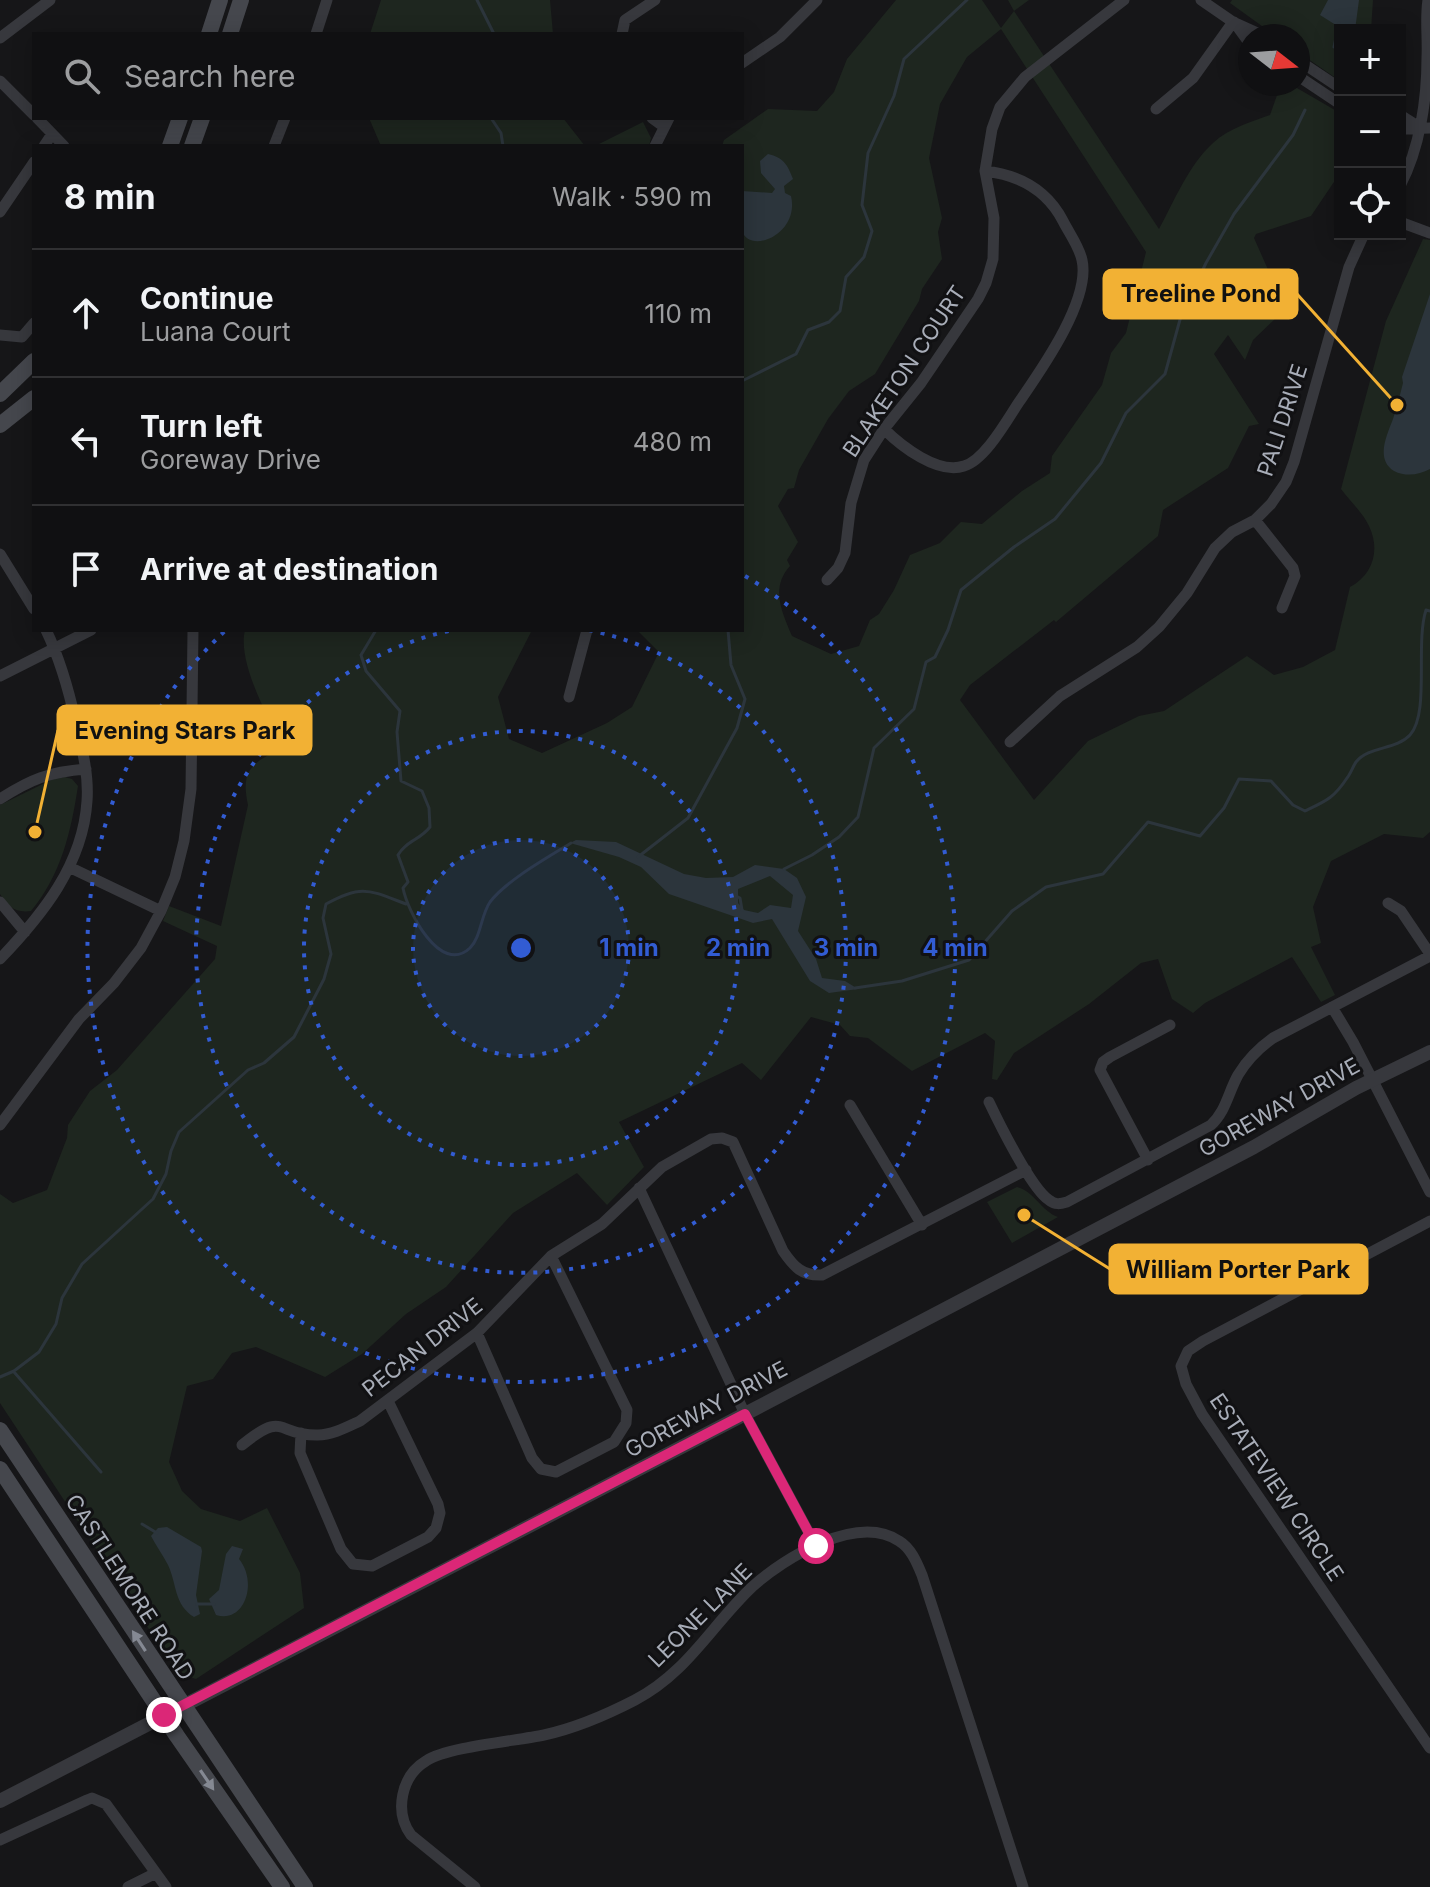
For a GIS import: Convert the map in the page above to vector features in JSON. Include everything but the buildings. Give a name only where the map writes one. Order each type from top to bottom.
[{"type":"main road","points":[[210,32],[220,0]]},
{"type":"main road","points":[[231,32],[241,0]]},
{"type":"main road","points":[[171,144],[179,120]]},
{"type":"main road","points":[[193,144],[201,120]]},
{"type":"main road","points":[[0,394],[32,363]]},
{"type":"main road","points":[[0,425],[32,400]]},
{"type":"main road","name":"CASTLEMORE ROAD","points":[[0,1430],[305,1887]]},
{"type":"main road","name":"CASTLEMORE ROAD","points":[[0,1469],[282,1887]]},
{"type":"street","points":[[0,38],[50,0]]},
{"type":"street","points":[[317,32],[327,0]]},
{"type":"street","points":[[622,32],[625,20],[655,0]]},
{"type":"street","points":[[744,62],[780,37],[817,0]]},
{"type":"street","name":"BLAKETON COURT","points":[[827,580],[838,568],[845,553],[851,503],[864,460],[921,383],[986,283],[993,259],[994,218],[985,171],[995,118],[1011,90],[1124,0]]},
{"type":"street","points":[[1201,0],[1238,24]]},
{"type":"street","points":[[1406,174],[1425,128],[1428,0]]},
{"type":"street","points":[[1233,22],[1238,28]]},
{"type":"street","points":[[1156,109],[1193,78],[1233,22]]},
{"type":"street","points":[[1310,68],[1334,84]]},
{"type":"street","points":[[0,81],[32,114]]},
{"type":"street","points":[[1310,84],[1334,100]]},
{"type":"street","points":[[1406,118],[1425,128]]},
{"type":"street","points":[[38,120],[62,144]]},
{"type":"street","points":[[275,144],[284,120]]},
{"type":"street","points":[[656,144],[666,122]]},
{"type":"street","points":[[45,144],[52,134]]},
{"type":"street","points":[[0,212],[32,165]]},
{"type":"street","points":[[884,429],[895,440],[945,467],[967,466],[981,455],[1005,423],[1053,352],[1069,321],[1079,290],[1083,262],[1058,211],[1034,186],[985,171]]},
{"type":"street","points":[[1406,224],[1430,233]]},
{"type":"street","name":"PALI DRIVE","points":[[1010,742],[1060,696],[1137,647],[1174,611],[1215,548],[1232,532],[1255,520],[1280,491],[1290,473],[1349,267],[1361,240]]},
{"type":"street","points":[[0,335],[22,337],[32,325]]},
{"type":"street","points":[[1255,520],[1293,568],[1295,576],[1282,608]]},
{"type":"street","points":[[0,554],[32,606]]},
{"type":"street","points":[[0,959],[40,915],[69,867],[87,802],[86,769],[70,697],[47,632]]},
{"type":"street","points":[[0,676],[87,632]]},
{"type":"street","points":[[0,1125],[79,1019],[114,983],[141,948],[175,877],[191,789],[193,632]]},
{"type":"street","points":[[569,697],[586,632]]},
{"type":"street","points":[[0,799],[39,776],[55,771],[86,769]]},
{"type":"street","points":[[69,867],[161,911]]},
{"type":"street","points":[[0,902],[25,932]]},
{"type":"street","points":[[989,1102],[1026,1170],[1047,1199],[1058,1204],[1067,1202],[1211,1125],[1226,1106],[1243,1067],[1266,1043],[1430,955],[1401,911],[1388,903]]},
{"type":"street","points":[[1332,1007],[1430,1192]]},
{"type":"street","points":[[1148,1160],[1100,1070],[1103,1062],[1110,1057],[1170,1025]]},
{"type":"street","name":"GOREWAY DRIVE","points":[[0,1801],[745,1414],[1254,1147],[1371,1080],[1430,1052]]},
{"type":"street","points":[[850,1105],[922,1225],[1026,1170]]},
{"type":"street","name":"PECAN DRIVE","points":[[242,1445],[267,1427],[278,1425],[319,1435],[339,1431],[360,1421],[477,1333],[551,1256],[596,1229],[662,1167],[711,1139],[722,1138],[733,1142],[783,1251],[794,1266],[810,1275],[822,1275],[922,1225]]},
{"type":"street","points":[[639,1188],[745,1414],[816,1546]]},
{"type":"street","name":"ESTATEVIEW CIRCLE","points":[[1430,1221],[1203,1341],[1188,1351],[1181,1366],[1186,1384],[1202,1414],[1430,1748]]},
{"type":"street","points":[[477,1333],[532,1458],[541,1469],[556,1472],[619,1437],[626,1423],[627,1410],[551,1256]]},
{"type":"street","points":[[301,1433],[300,1453],[341,1549],[353,1564],[372,1566],[428,1537],[436,1528],[440,1513],[388,1401]]},
{"type":"street","name":"LEONE LANE","points":[[475,1887],[411,1835],[404,1825],[402,1792],[410,1777],[425,1761],[444,1754],[585,1723],[637,1699],[668,1678],[706,1642],[753,1586],[776,1568],[816,1546],[855,1531],[878,1531],[900,1541],[914,1557],[1023,1887]]},
{"type":"street","points":[[0,1840],[92,1798],[106,1804],[166,1887]]},
{"type":"street","points":[[128,1887],[156,1873]]},
{"type":"shaded area","points":[[381,0],[550,0],[553,32],[371,32]]},
{"type":"shaded area","points":[[896,0],[982,0],[1001,28],[1014,11],[1159,229],[1204,152],[1226,133],[1270,115],[1277,96],[1310,96],[1334,110],[1334,182],[1311,216],[1256,234],[1254,238],[1278,292],[1276,318],[1253,340],[1245,360],[1228,335],[1214,354],[1259,424],[1249,426],[1228,468],[1163,510],[1158,536],[1056,622],[1054,620],[970,685],[960,700],[1034,800],[1088,741],[1139,716],[1164,711],[1247,656],[1274,675],[1303,667],[1335,650],[1350,587],[1369,569],[1374,553],[1369,526],[1341,489],[1386,321],[1423,239],[1430,240],[1430,832],[1423,838],[1384,834],[1331,861],[1313,907],[1321,943],[1311,947],[1335,995],[1321,1002],[1292,957],[1205,1003],[1193,1013],[1172,999],[1158,959],[1141,963],[1089,1004],[1014,1053],[997,1080],[992,1079],[995,1041],[985,1033],[912,1071],[868,1038],[850,1036],[840,1025],[811,1017],[761,1080],[742,1063],[619,1122],[644,1167],[607,1205],[577,1173],[513,1213],[446,1287],[406,1314],[362,1354],[325,1377],[256,1347],[232,1353],[213,1379],[187,1386],[169,1462],[182,1491],[201,1509],[240,1521],[267,1508],[300,1573],[304,1608],[196,1679],[178,1673],[0,1403],[0,1194],[13,1203],[47,1190],[67,1138],[68,1125],[90,1091],[117,1070],[215,959],[217,946],[163,921],[169,906],[221,926],[248,805],[248,775],[257,763],[283,748],[250,674],[245,632],[531,632],[498,697],[509,739],[542,753],[607,723],[632,707],[659,652],[639,632],[744,632],[744,144],[723,144],[768,109],[817,111],[834,92],[847,59]],"holes":[[[1001,29],[1146,252],[1126,333],[1111,353],[1102,385],[1052,456],[1050,473],[982,524],[961,522],[940,543],[910,555],[894,590],[879,614],[870,620],[859,646],[831,654],[792,636],[779,591],[790,566],[787,560],[798,542],[778,506],[788,489],[794,488],[799,470],[828,419],[849,391],[875,374],[942,259],[938,232],[942,218],[929,158],[940,104],[967,57]]]},
{"type":"shaded area","points":[[1008,0],[1029,0],[1014,11]]},
{"type":"shaded area","points":[[1232,0],[1373,0],[1371,24],[1334,24],[1334,77],[1310,60],[1310,24],[1259,24],[1230,3]]},
{"type":"shaded area","points":[[1328,0],[1359,0],[1356,24],[1334,24],[1320,15]]},
{"type":"shaded area","points":[[370,120],[565,120],[583,144],[380,144]]},
{"type":"shaded area","points":[[643,122],[651,138],[650,144],[599,144]]},
{"type":"shaded area","points":[[768,154],[778,157],[787,166],[793,179],[784,186],[785,193],[791,196],[792,209],[782,230],[773,237],[754,241],[744,234],[744,191],[772,193],[775,189],[761,173],[760,161]]},
{"type":"shaded area","points":[[1430,294],[1430,469],[1417,474],[1403,474],[1388,466],[1384,446],[1401,392],[1402,377]]},
{"type":"shaded area","points":[[65,777],[78,786],[63,852],[50,883],[31,911],[16,910],[0,894],[0,805],[51,780]]},
{"type":"shaded area","points":[[576,840],[616,842],[684,874],[706,878],[733,877],[755,865],[784,869],[797,878],[806,897],[798,931],[816,959],[822,978],[845,981],[858,989],[829,993],[810,981],[772,919],[753,923],[669,894],[641,867],[619,857],[570,843]],"holes":[[[770,876],[793,895],[791,908],[770,905],[758,913],[744,910],[738,903],[738,889]]]},
{"type":"shaded area","points":[[1017,1187],[1058,1217],[1012,1243],[987,1202]]},
{"type":"shaded area","points":[[167,1527],[201,1547],[196,1595],[200,1614],[194,1617],[179,1600],[168,1565],[151,1536],[158,1528]]},
{"type":"shaded area","points":[[232,1546],[243,1549],[239,1559],[248,1579],[246,1599],[234,1613],[216,1615],[209,1599],[219,1590],[226,1554]]},
{"type":"waterway","points":[[477,0],[493,32]]},
{"type":"waterway","points":[[744,380],[796,354],[808,330],[829,322],[840,311],[846,277],[864,257],[872,231],[862,205],[868,153],[894,96],[904,59],[967,0]]},
{"type":"waterway","points":[[784,869],[839,837],[858,817],[874,748],[914,709],[926,662],[935,657],[961,590],[1055,519],[1101,463],[1126,413],[1165,374],[1181,316],[1206,263],[1234,214],[1293,135],[1305,110]]},
{"type":"waterway","points":[[492,120],[501,133],[503,144]]},
{"type":"waterway","points":[[855,988],[902,981],[969,960],[1012,911],[1046,887],[1103,874],[1148,822],[1200,836],[1224,808],[1239,779],[1271,781],[1293,805],[1305,811],[1329,798],[1361,757],[1404,740],[1416,725],[1421,695],[1423,624],[1426,610],[1430,611]]},
{"type":"waterway","points":[[375,632],[361,655],[366,671],[400,711],[397,732],[401,781],[422,791],[429,808],[430,827],[398,855],[408,882],[403,888],[406,898],[427,937],[447,954],[459,954],[470,948],[487,907],[497,894],[571,843]]},
{"type":"waterway","points":[[638,857],[688,818],[737,728],[745,699],[731,665],[728,632]]},
{"type":"waterway","points":[[0,1377],[14,1371],[39,1352],[56,1324],[62,1298],[82,1264],[153,1199],[166,1174],[179,1132],[248,1070],[264,1063],[294,1037],[324,979],[331,954],[323,918],[326,904],[348,894],[366,891],[406,904]]},
{"type":"waterway","points":[[736,896],[740,898],[742,910]]},
{"type":"waterway","points":[[14,1372],[101,1472]]},
{"type":"waterway","points":[[142,1524],[157,1533]]},
{"type":"waterway","points":[[197,1604],[214,1604]]},
{"type":"place","name":"Treeline Pond","points":[[1397,405]]},
{"type":"place","name":"Evening Stars Park","points":[[35,832]]},
{"type":"place","name":"William Porter Park","points":[[1024,1215]]},
{"type":"route","points":[[164,1715],[745,1414],[816,1546]]}]
